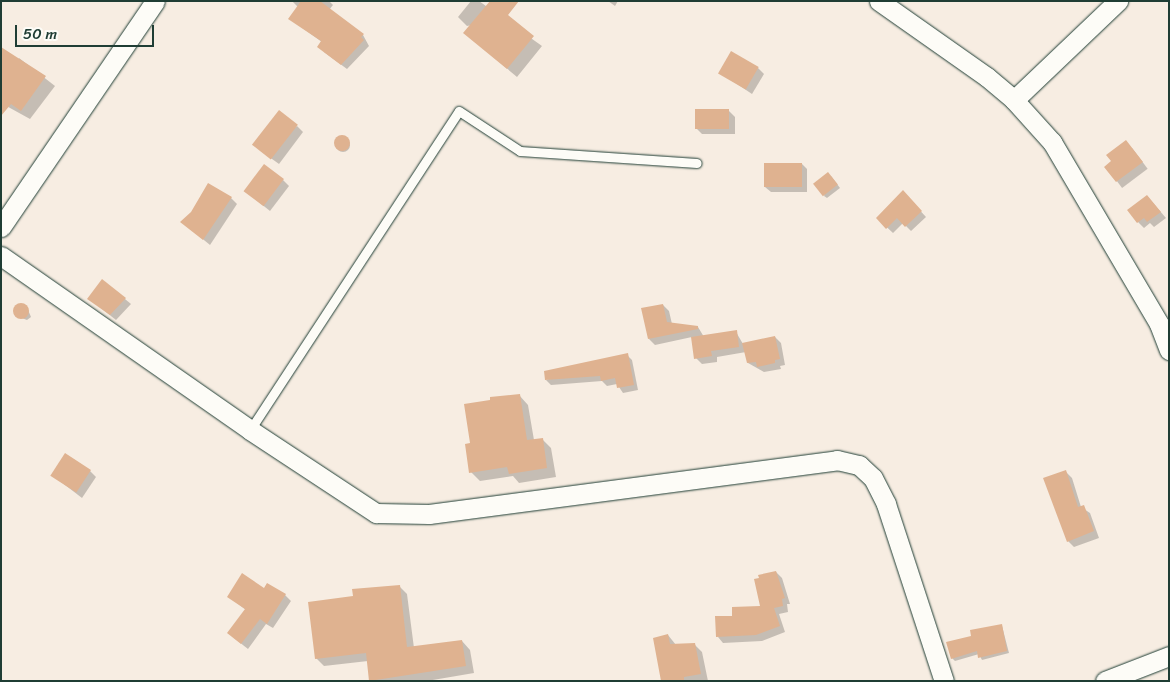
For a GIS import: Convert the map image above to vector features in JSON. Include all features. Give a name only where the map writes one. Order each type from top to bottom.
[{"type":"street","points":[[1,227],[155,1]]},
{"type":"street","points":[[880,1],[987,76],[1014,100],[1052,142],[1164,322],[1169,350]]},
{"type":"street","points":[[1014,100],[1118,1]]},
{"type":"street","points":[[1,256],[250,430],[376,513],[429,514],[837,460],[859,464],[873,478],[886,504],[944,681]]},
{"type":"street","points":[[1105,681],[1169,656]]},
{"type":"lane","points":[[250,430],[459,111],[520,152],[696,163]]},
{"type":"building","points":[[301,1],[320,1],[364,34],[361,37],[364,40],[341,65],[317,47],[321,41],[288,19]]},
{"type":"building","points":[[490,1],[519,1],[508,15],[534,36],[507,69],[463,33]]},
{"type":"building","points":[[1,47],[46,76],[21,111],[11,104],[1,116]]},
{"type":"building","points":[[731,51],[759,67],[746,90],[718,74]]},
{"type":"building","points":[[695,109],[729,109],[729,129],[695,129]]},
{"type":"building","points":[[279,110],[298,125],[271,159],[252,145]]},
{"type":"building","points":[[342,135],[350,143],[342,151],[334,143]]},
{"type":"building","points":[[1126,140],[1143,162],[1116,182],[1104,167],[1111,161],[1106,155]]},
{"type":"building","points":[[764,163],[802,163],[802,187],[764,187]]},
{"type":"building","points":[[264,164],[284,179],[264,206],[244,191]]},
{"type":"building","points":[[828,172],[838,185],[823,196],[813,184]]},
{"type":"building","points":[[208,183],[232,197],[203,240],[180,222],[191,212]]},
{"type":"building","points":[[903,190],[922,211],[905,227],[897,218],[886,229],[876,218]]},
{"type":"building","points":[[1147,195],[1161,212],[1147,222],[1144,218],[1137,223],[1127,210]]},
{"type":"building","points":[[102,279],[126,298],[110,315],[87,299]]},
{"type":"building","points":[[21,303],[27,305],[29,311],[27,317],[21,319],[15,317],[13,311],[15,305]]},
{"type":"building","points":[[663,304],[667,322],[698,326],[698,329],[648,339],[641,308]]},
{"type":"building","points":[[737,330],[739,347],[711,351],[712,356],[694,359],[691,337]]},
{"type":"building","points":[[775,336],[780,359],[775,360],[775,363],[757,367],[756,362],[747,363],[742,343]]},
{"type":"building","points":[[628,353],[634,385],[617,388],[615,378],[601,381],[600,376],[545,380],[544,371]]},
{"type":"building","points":[[520,394],[527,440],[543,438],[547,468],[509,474],[507,467],[469,473],[465,444],[470,443],[464,404],[490,400],[490,397]]},
{"type":"building","points":[[65,453],[91,470],[76,493],[50,476]]},
{"type":"building","points":[[1066,470],[1078,507],[1084,505],[1094,531],[1067,542],[1043,478]]},
{"type":"building","points":[[776,571],[785,598],[782,599],[783,606],[774,608],[780,626],[756,635],[716,637],[715,616],[732,616],[732,607],[760,606],[754,579],[759,578],[758,575]]},
{"type":"building","points":[[242,573],[264,588],[267,583],[286,594],[267,624],[260,619],[241,644],[227,633],[245,609],[227,597]]},
{"type":"building","points":[[400,585],[407,647],[462,640],[466,666],[369,681],[366,653],[315,659],[308,602],[353,596],[352,589]]},
{"type":"building","points":[[1002,624],[1007,651],[978,658],[977,651],[951,659],[946,642],[971,636],[970,630]]},
{"type":"building","points":[[668,634],[670,644],[695,643],[701,674],[684,677],[684,681],[661,681],[653,638]]}]
